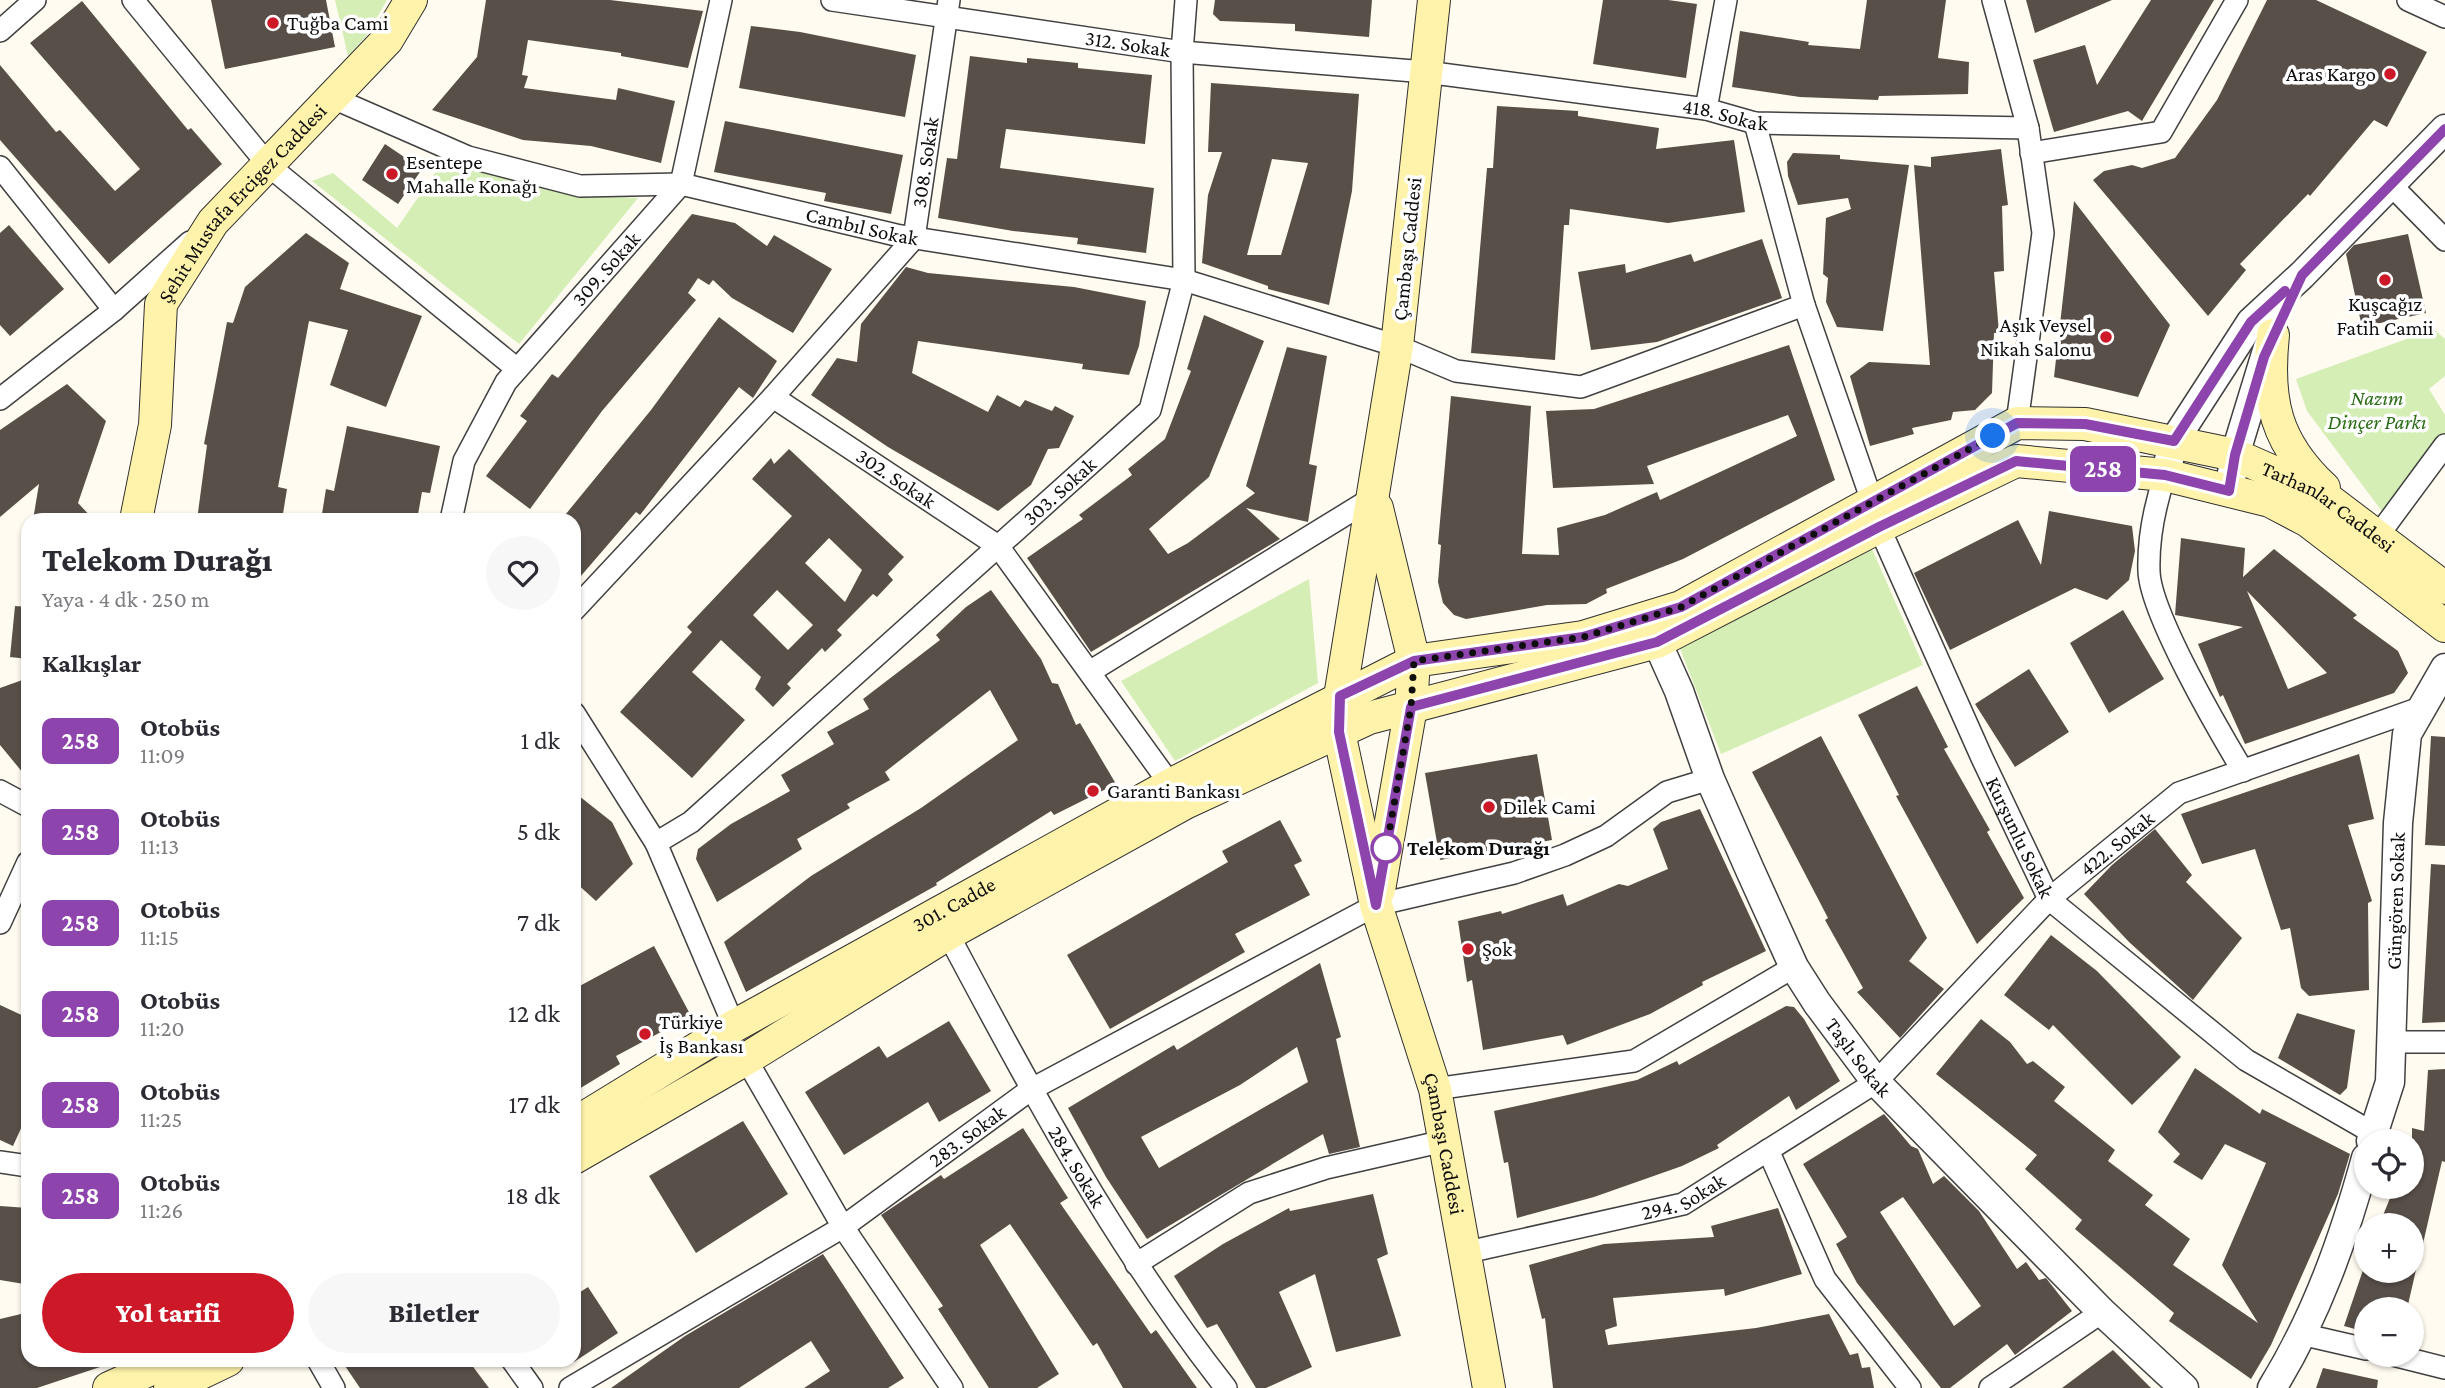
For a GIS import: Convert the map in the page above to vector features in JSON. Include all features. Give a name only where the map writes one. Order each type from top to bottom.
[{"type":"main road","name":"Şehit Mustafa Ercigez Caddesi","points":[[136,513],[155,425],[161,304],[213,222],[387,40],[411,0]]},
{"type":"main road","name":"Çambaşı Caddesi","points":[[1434,0],[1396,346],[1374,497],[1340,696],[1339,732],[1376,905],[1435,1090],[1489,1388]]},
{"type":"main road","points":[[2273,335],[2268,375],[2279,429],[2307,472],[2367,527]]},
{"type":"main road","name":"Tarhanlar Caddesi","points":[[1339,732],[1369,718],[1657,642],[1876,514],[2017,423],[2085,424],[2235,455],[2317,491],[2445,588]]},
{"type":"main road","name":"Tarhanlar Caddesi","points":[[1340,696],[1414,661],[1583,637],[1681,607],[1876,514],[2016,461],[2165,475],[2270,501],[2308,521],[2445,626]]},
{"type":"main road","name":"Çambaşı Caddesi","points":[[1374,497],[1414,661],[1411,707],[1376,905]]},
{"type":"main road","name":"301. Cadde","points":[[581,1154],[746,1059],[1340,696]]},
{"type":"main road","name":"301. Cadde","points":[[581,1120],[734,1026],[1177,794],[1339,732]]},
{"type":"main road","points":[[109,1388],[156,1367]]},
{"type":"main road","points":[[170,1388],[214,1367]]},
{"type":"street","points":[[0,31],[35,0]]},
{"type":"street","points":[[133,0],[269,166],[517,369]]},
{"type":"street","name":"309. Sokak","points":[[453,513],[464,461],[506,382],[681,184],[721,0]]},
{"type":"street","name":"312. Sokak","points":[[832,0],[948,10],[1182,52],[1426,72]]},
{"type":"street","name":"303. Sokak","points":[[656,843],[691,822],[1150,410],[1184,280],[1182,52],[1186,0]]},
{"type":"street","points":[[1706,109],[1726,0]]},
{"type":"street","points":[[1993,0],[2028,128],[2043,233],[2017,423]]},
{"type":"street","points":[[2031,153],[2161,132],[2237,0]]},
{"type":"street","points":[[2408,0],[2445,17]]},
{"type":"street","name":"308. Sokak","points":[[773,397],[914,237],[948,10]]},
{"type":"street","name":"418. Sokak","points":[[1426,72],[1706,109],[1755,123],[2028,128]]},
{"type":"street","name":"Cambıl Sokak","points":[[333,98],[468,157],[580,186],[681,184],[914,237],[1184,280],[1396,346],[1456,371],[1581,387],[1804,306]]},
{"type":"street","name":"Kurşunlu Sokak","points":[[1755,123],[1804,306],[1876,514],[1982,758],[2049,899],[2246,1059],[2354,1133]]},
{"type":"street","points":[[2243,771],[2213,721],[2163,618],[2149,573],[2156,501],[2174,441],[2251,322],[2442,136]]},
{"type":"street","points":[[0,167],[114,310]]},
{"type":"street","points":[[2391,185],[2445,240]]},
{"type":"street","points":[[0,399],[114,310],[213,222]]},
{"type":"street","points":[[2229,491],[2235,455],[2273,335],[2302,275]]},
{"type":"street","points":[[581,603],[773,397]]},
{"type":"street","name":"302. Sokak","points":[[773,397],[998,546],[1091,671],[1177,794]]},
{"type":"street","points":[[2367,527],[2445,445]]},
{"type":"street","points":[[1091,671],[1374,497]]},
{"type":"street","name":"Taşlı Sokak","points":[[1657,642],[1679,691],[1710,779],[1794,967],[1876,1082],[2102,1312],[2183,1388]]},
{"type":"street","name":"Güngören Sokak","points":[[2375,1129],[2390,1082],[2398,823],[2407,734],[2445,668]]},
{"type":"street","name":"422. Sokak","points":[[1876,1082],[2049,899],[2179,793],[2423,707]]},
{"type":"street","points":[[581,724],[656,843],[734,1026]]},
{"type":"street","name":"283. Sokak","points":[[570,1388],[843,1227],[1030,1090],[1376,905],[1514,873],[1565,855],[1606,836],[1667,792],[1710,779]]},
{"type":"street","points":[[0,791],[21,802]]},
{"type":"street","points":[[0,923],[21,877]]},
{"type":"street","name":"284. Sokak","points":[[947,934],[1030,1090],[1136,1264],[1226,1388]]},
{"type":"street","points":[[1435,1090],[1634,1061],[1794,967]]},
{"type":"street","points":[[2392,1042],[2445,1042]]},
{"type":"street","points":[[746,1059],[843,1227],[951,1388]]},
{"type":"street","name":"294. Sokak","points":[[1463,1253],[1683,1204],[1876,1082]]},
{"type":"street","points":[[1136,1264],[1249,1194],[1326,1168],[1444,1141]]},
{"type":"street","points":[[1768,1150],[1825,1279],[1910,1388]]},
{"type":"street","points":[[0,1162],[21,1165]]},
{"type":"street","name":"Güngören Sokak","points":[[2272,1388],[2301,1334],[2345,1235],[2355,1199]]},
{"type":"street","points":[[1990,1388],[2102,1312]]},
{"type":"street","points":[[2301,1334],[2354,1346]]},
{"type":"street","points":[[2424,1363],[2445,1368]]},
{"type":"street","points":[[322,1367],[334,1388]]},
{"type":"street","points":[[517,1367],[532,1388]]},
{"type":"green space","points":[[335,0],[387,0],[367,35],[348,56]]},
{"type":"green space","points":[[444,160],[540,185],[638,198],[519,344],[312,181],[333,173],[397,228]]},
{"type":"green space","name":"Nazım Dinçer Parkı","points":[[2434,329],[2445,339],[2445,376],[2429,389],[2445,415],[2445,437],[2384,514],[2307,411],[2296,379]]},
{"type":"green space","points":[[1872,549],[1923,665],[1721,754],[1679,646]]},
{"type":"green space","points":[[1309,579],[1318,683],[1175,761],[1121,681]]},
{"type":"building","name":"Tuğba Cami","points":[[211,0],[326,0],[335,47],[225,69]]},
{"type":"building","points":[[486,0],[610,0],[703,11],[688,68],[621,56],[621,53],[528,40],[522,75],[528,76],[524,88],[616,100],[618,88],[675,101],[661,163],[591,146],[523,140],[432,110],[477,57]]},
{"type":"building","points":[[1215,0],[1372,0],[1369,37],[1295,31],[1295,24],[1220,21],[1213,14]]},
{"type":"building","points":[[1603,0],[1668,0],[1697,4],[1686,78],[1593,64]]},
{"type":"building","points":[[1867,0],[1946,0],[1938,58],[1969,62],[1968,94],[1879,96],[1878,100],[1800,97],[1732,87],[1740,31],[1809,42],[1808,45],[1860,49]]},
{"type":"building","points":[[2026,0],[2112,0],[2035,33]]},
{"type":"building","points":[[2151,0],[2214,0],[2142,121],[2128,111],[2054,132],[2033,60],[2085,45],[2097,85]]},
{"type":"building","points":[[2267,0],[2316,0],[2427,52],[2387,127],[2374,120],[2310,196],[2308,194],[2240,264],[2246,270],[2208,316],[2093,180],[2104,171],[2132,165],[2142,168],[2175,158],[2217,100]]},
{"type":"building","points":[[82,1],[188,130],[191,128],[222,164],[109,264],[0,140],[0,65],[56,132],[60,130],[115,191],[140,169],[30,43]]},
{"type":"building","points":[[751,26],[800,32],[916,55],[905,117],[739,88]]},
{"type":"building","points":[[970,56],[1027,63],[1027,58],[1078,63],[1078,68],[1152,75],[1145,144],[1006,129],[1000,168],[1154,188],[1146,253],[1077,244],[1078,238],[1013,231],[938,218],[947,158],[957,159]]},
{"type":"building","points":[[1211,83],[1359,94],[1352,191],[1329,305],[1268,289],[1268,286],[1202,263],[1208,195],[1222,152],[1208,152]],"holes":[[[1272,159],[1308,163],[1281,255],[1247,255]]]},
{"type":"building","points":[[1497,106],[1578,111],[1578,116],[1659,128],[1656,149],[1734,140],[1745,212],[1668,223],[1570,209],[1569,225],[1564,225],[1555,360],[1471,353],[1487,168],[1493,168]]},
{"type":"building","points":[[725,121],[903,155],[891,214],[824,201],[826,193],[714,172]]},
{"type":"building","name":"Esentepe Mahalle Konağı","points":[[385,144],[422,169],[398,204],[362,180]]},
{"type":"building","points":[[2001,149],[2008,205],[2002,206],[2004,271],[1994,272],[1999,333],[1994,333],[1992,393],[1975,410],[1953,412],[1951,420],[1912,428],[1914,434],[1870,446],[1850,376],[1869,362],[1930,365],[1914,165],[1931,167],[1931,157]]},
{"type":"building","points":[[1793,153],[1840,155],[1840,159],[1909,165],[1883,331],[1837,327],[1826,302],[1828,278],[1823,274],[1826,218],[1851,209],[1848,198],[1798,205],[1788,176],[1787,162]]},
{"type":"building","points":[[2074,201],[2170,325],[2138,397],[2054,377]]},
{"type":"building","points":[[692,214],[735,223],[767,246],[774,235],[832,269],[793,333],[732,298],[713,280],[709,285],[698,278],[688,293],[696,300],[602,411],[530,509],[486,476],[527,421],[520,416],[552,374],[558,378]]},
{"type":"building","points":[[9,225],[64,289],[10,336],[0,325],[0,233]]},
{"type":"building","points":[[306,233],[349,263],[340,289],[422,316],[386,407],[330,385],[348,330],[309,321],[278,487],[287,489],[283,513],[198,513],[207,445],[204,444],[227,322],[233,323],[245,287]]},
{"type":"building","name":"Kuşcağız Fatih Camii","points":[[2408,234],[2426,313],[2362,327],[2346,254],[2354,245]]},
{"type":"building","points":[[1762,239],[1782,298],[1657,342],[1591,350],[1578,272],[1625,264],[1626,273],[1691,254],[1694,262]]},
{"type":"building","points":[[906,267],[928,273],[1074,287],[1146,301],[1139,346],[1129,375],[1082,369],[1083,364],[918,341],[912,373],[988,412],[997,395],[1020,407],[1025,400],[1052,411],[1055,406],[1074,416],[1059,448],[1048,449],[1031,485],[998,511],[888,447],[811,395],[837,358],[857,362],[861,324]]},
{"type":"building","points":[[1204,315],[1264,341],[1209,477],[1149,529],[1168,554],[1188,543],[1255,493],[1246,486],[1287,347],[1327,356],[1309,464],[1317,466],[1308,522],[1246,508],[1280,539],[1091,652],[1027,558],[1083,519],[1079,515],[1132,475],[1128,469],[1165,439],[1191,371],[1187,369]]},
{"type":"building","points":[[719,317],[777,361],[753,398],[739,387],[640,515],[636,512],[581,576],[581,513],[567,513],[651,410]]},
{"type":"building","points":[[1789,345],[1835,480],[1683,559],[1606,589],[1607,593],[1586,604],[1547,605],[1466,619],[1454,615],[1443,603],[1438,582],[1441,545],[1438,544],[1451,396],[1531,406],[1522,554],[1559,555],[1557,528],[1605,515],[1657,492],[1660,500],[1797,436],[1788,415],[1647,466],[1654,484],[1553,488],[1546,411],[1594,409]]},
{"type":"building","points":[[67,384],[106,421],[78,503],[87,513],[34,513],[39,484],[0,517],[0,430]]},
{"type":"building","points":[[347,426],[440,446],[430,493],[422,492],[418,513],[322,513],[326,489],[334,491]]},
{"type":"building","points":[[789,449],[904,557],[888,574],[893,580],[877,597],[873,594],[837,630],[842,635],[825,652],[822,648],[787,684],[791,688],[773,707],[755,689],[761,677],[721,640],[692,672],[745,720],[692,778],[620,712],[692,632],[687,627],[792,516],[752,479],[771,458],[774,464]],"holes":[[[829,538],[862,570],[845,602],[805,563]],[[777,590],[813,625],[788,650],[753,615]]]},
{"type":"building","points":[[2049,511],[2132,526],[2135,551],[2129,580],[2107,600],[2075,588],[1950,650],[1914,573],[2018,520],[2041,565]]},
{"type":"building","points":[[2181,538],[2245,548],[2243,577],[2274,549],[2357,615],[2353,618],[2398,651],[2408,673],[2394,693],[2245,744],[2223,695],[2220,697],[2198,644],[2243,627],[2175,615]],"holes":[[[2247,591],[2327,673],[2288,689]]]},
{"type":"building","points":[[991,590],[1041,659],[1052,683],[1058,684],[1076,725],[1080,723],[1116,784],[1054,815],[1051,811],[936,883],[937,885],[746,992],[724,942],[811,876],[921,808],[1018,740],[990,690],[885,772],[890,780],[847,804],[850,808],[797,839],[802,849],[717,902],[696,859],[698,849],[731,824],[790,791],[781,775],[834,744],[827,732],[869,709],[863,699],[940,640],[936,635],[966,607]]},
{"type":"building","points":[[15,606],[21,606],[21,658],[10,657]]},
{"type":"building","points":[[2123,610],[2164,679],[2109,713],[2070,643]]},
{"type":"building","points":[[2029,669],[2069,732],[2015,767],[1975,704]]},
{"type":"building","points":[[21,680],[21,770],[0,745],[0,688]]},
{"type":"building","points":[[1917,686],[1948,747],[1944,749],[1990,830],[1987,832],[2024,898],[1977,944],[1896,796],[1899,795],[1858,715]]},
{"type":"building","points":[[1821,736],[1927,938],[1909,961],[1944,989],[1900,1038],[1857,992],[1863,988],[1825,920],[1828,918],[1752,772]]},
{"type":"building","points":[[2431,736],[2445,737],[2445,846],[2425,845]]},
{"type":"building","name":"Dilek Cami","points":[[1537,754],[1552,840],[1440,860],[1425,773]]},
{"type":"building","points":[[2359,754],[2374,819],[2348,825],[2372,901],[2368,903],[2369,990],[2309,996],[2301,988],[2290,928],[2281,930],[2255,849],[2202,864],[2181,814]]},
{"type":"building","points":[[581,798],[612,822],[633,864],[596,901],[581,887]]},
{"type":"building","points":[[1700,809],[1766,951],[1702,982],[1703,985],[1650,1014],[1567,1045],[1563,1035],[1483,1050],[1472,980],[1467,982],[1458,921],[1501,911],[1502,914],[1563,894],[1567,906],[1619,884],[1628,886],[1668,869],[1653,829],[1661,822]]},
{"type":"building","points":[[1280,820],[1302,861],[1294,865],[1310,895],[1235,934],[1245,952],[1110,1029],[1067,955],[1228,862],[1222,851]]},
{"type":"building","points":[[2155,829],[2192,875],[2186,882],[2242,938],[2193,1000],[2129,942],[2084,894],[2112,865]]},
{"type":"building","points":[[2431,864],[2445,865],[2445,1022],[2422,1023]]},
{"type":"building","points":[[2051,935],[2097,971],[2181,1057],[2132,1105],[2053,1025],[2049,1030],[2004,995]]},
{"type":"building","points":[[654,946],[691,1016],[616,1056],[620,1064],[581,1088],[581,985]]},
{"type":"building","points":[[1320,963],[1341,1037],[1336,1039],[1360,1147],[1329,1154],[1323,1134],[1147,1239],[1106,1177],[1068,1108],[1174,1045],[1177,1050]],"holes":[[[1297,1047],[1308,1082],[1159,1168],[1141,1137],[1240,1085]]]},
{"type":"building","points":[[0,1005],[21,1015],[21,1128],[13,1146],[0,1140]]},
{"type":"building","points":[[1786,1006],[1794,1007],[1804,1019],[1840,1081],[1796,1110],[1789,1096],[1717,1145],[1719,1148],[1682,1166],[1594,1197],[1517,1218],[1508,1162],[1504,1163],[1494,1111],[1637,1080],[1677,1061],[1679,1065]]},
{"type":"building","points":[[2297,1013],[2355,1030],[2347,1088],[2340,1095],[2278,1058]]},
{"type":"building","points":[[1981,1019],[2010,1042],[2027,1064],[2033,1061],[2065,1087],[2054,1101],[2115,1150],[2108,1161],[2153,1195],[2145,1205],[2190,1239],[2173,1265],[2258,1323],[2222,1265],[2266,1163],[2225,1144],[2202,1180],[2173,1162],[2180,1154],[2158,1132],[2195,1068],[2260,1114],[2262,1109],[2350,1154],[2338,1194],[2271,1345],[2251,1379],[2169,1321],[2174,1313],[2075,1229],[2082,1220],[2025,1169],[2037,1155],[1936,1074]]},
{"type":"building","points":[[949,1021],[991,1091],[939,1122],[928,1102],[844,1155],[805,1092],[879,1046],[887,1058]]},
{"type":"building","points":[[2445,1069],[2445,1162],[2442,1161],[2424,1239],[2424,1213],[2384,1213],[2390,1199],[2424,1199],[2424,1131],[2428,1070]]},
{"type":"building","points":[[1884,1114],[1911,1146],[1918,1149],[1933,1184],[1944,1176],[1979,1211],[2017,1269],[2026,1262],[2039,1280],[2046,1278],[2072,1311],[2015,1355],[2007,1344],[1950,1388],[1941,1388],[1857,1283],[1836,1244],[1847,1237],[1803,1164]],"holes":[[[1903,1197],[1981,1306],[1954,1326],[1880,1212]]]},
{"type":"building","points":[[743,1121],[788,1194],[696,1253],[649,1176]]},
{"type":"building","points":[[1023,1128],[1068,1198],[1060,1203],[1151,1334],[1156,1330],[1197,1388],[1123,1388],[1097,1343],[1093,1346],[1010,1224],[980,1245],[1059,1374],[1037,1388],[989,1388],[938,1309],[943,1306],[881,1215],[941,1175],[944,1179]]},
{"type":"building","points":[[1373,1194],[1388,1254],[1377,1259],[1401,1336],[1336,1352],[1315,1274],[1279,1292],[1312,1367],[1266,1388],[1256,1388],[1217,1324],[1207,1328],[1174,1276],[1223,1244],[1289,1208],[1290,1211]]},
{"type":"building","points":[[0,1206],[21,1208],[21,1284],[0,1280]]},
{"type":"building","points":[[1778,1208],[1802,1274],[1725,1296],[1724,1289],[1613,1298],[1617,1326],[1605,1330],[1608,1345],[1756,1328],[1829,1314],[1850,1355],[1858,1353],[1862,1368],[1870,1367],[1874,1388],[1553,1388],[1545,1318],[1542,1319],[1529,1265],[1604,1244],[1714,1237],[1711,1226]]},
{"type":"building","points":[[823,1254],[904,1378],[888,1388],[804,1388],[830,1371],[811,1341],[739,1388],[611,1388],[685,1336]]},
{"type":"building","points":[[2359,1283],[2413,1283],[2410,1297],[2354,1297],[2354,1329],[2344,1326]]},
{"type":"building","points":[[588,1287],[618,1333],[581,1357],[581,1292]]},
{"type":"building","points":[[21,1314],[21,1367],[100,1367],[37,1388],[0,1388],[0,1319]]},
{"type":"building","points":[[2113,1350],[2151,1388],[2062,1388]]},
{"type":"building","points":[[346,1367],[473,1367],[489,1388],[360,1388]]},
{"type":"building","points":[[2323,1368],[2378,1380],[2377,1388],[2316,1388]]},
{"type":"bus line","name":"258","points":[[2285,291],[2251,322],[2174,441],[2085,424],[2017,423],[1872,500],[1681,607],[1583,637],[1414,661],[1340,696],[1339,732],[1376,905],[1411,707],[1657,642],[1879,527],[2016,461],[2165,475],[2229,491],[2235,455],[2264,357],[2302,275],[2445,129]]},
{"type":"place","name":"Tuğba Cami","points":[[273,23]]},
{"type":"place","name":"Aras Kargo","points":[[2390,74]]},
{"type":"place","name":"Esentepe Mahalle Konağı","points":[[392,174]]},
{"type":"place","name":"Kuşcağız Fatih Camii","points":[[2385,280]]},
{"type":"place","name":"Aşık Veysel Nikah Salonu","points":[[2106,337]]},
{"type":"place","name":"Garanti Bankası","points":[[1093,791]]},
{"type":"place","name":"Dilek Cami","points":[[1489,807]]},
{"type":"place","name":"Telekom Durağı","points":[[1386,848]]},
{"type":"place","name":"Şok","points":[[1468,949]]},
{"type":"place","name":"Türkiye İş Bankası","points":[[645,1034]]},
{"type":"route","points":[[1386,848],[1385,856],[1411,707],[1414,661],[1583,637],[1681,607],[1993,436]]}]
